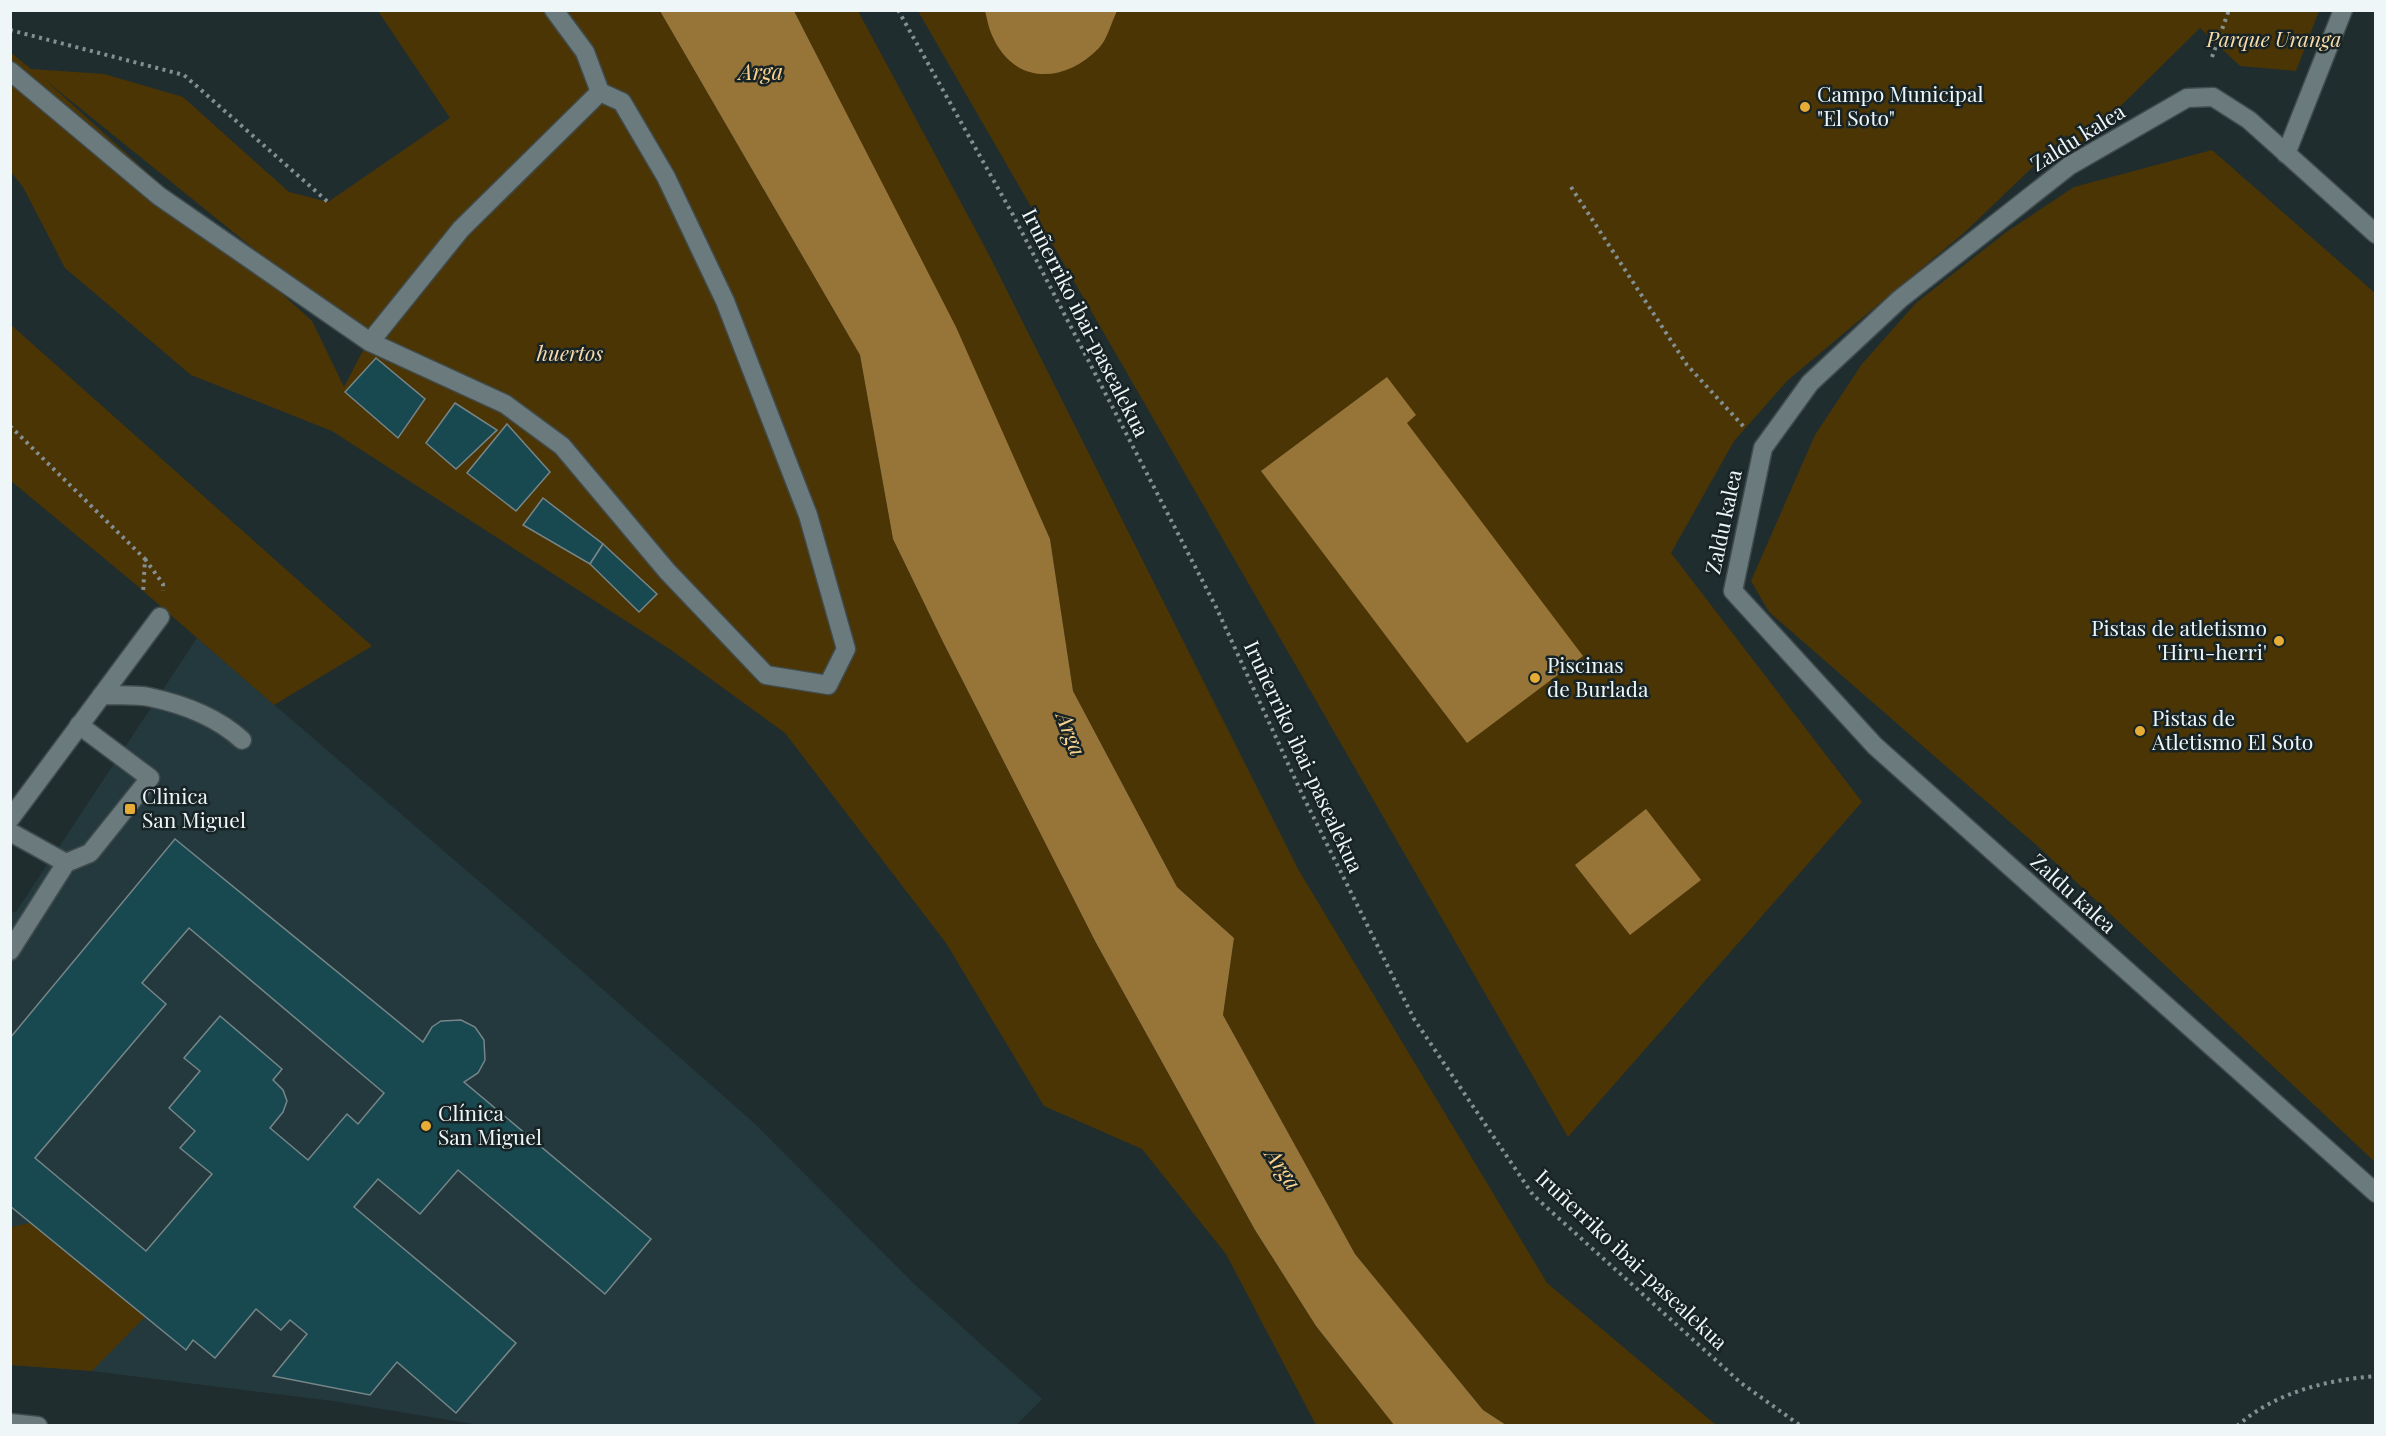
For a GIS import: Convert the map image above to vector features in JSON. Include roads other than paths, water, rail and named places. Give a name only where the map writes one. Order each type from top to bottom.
[{"type":"street","points":[[10,71],[159,196],[370,342],[505,404],[562,446],[667,571],[766,675],[828,685],[846,649],[808,515],[725,301],[666,177],[622,102],[600,92],[585,52],[554,10]]},
{"type":"street","points":[[2286,154],[2343,10]]},
{"type":"street","points":[[370,342],[461,229],[600,92]]},
{"type":"street","name":"Zaldu kalea","points":[[2376,234],[2249,120],[2213,97],[2187,98],[2069,166],[1900,299],[1810,383],[1762,448],[1733,591],[1875,746],[2376,1193]]},
{"type":"street","points":[[10,819],[160,617]]},
{"type":"street","points":[[102,695],[148,697],[199,712],[234,732],[242,740]]},
{"type":"street","points":[[10,951],[66,863],[90,853],[150,778],[79,725]]},
{"type":"street","points":[[10,832],[66,863]]},
{"type":"street","points":[[10,1422],[38,1425]]},
{"type":"water","points":[[985,10],[1117,11],[1102,44],[1085,60],[1070,69],[1039,74],[1025,70],[1012,62],[1000,50],[990,30]]},
{"type":"water","name":"Arga","points":[[660,11],[794,11],[956,327],[1050,539],[1073,691],[1177,887],[1234,938],[1223,1015],[1355,1254],[1483,1410],[1506,1425],[1394,1425],[1316,1326],[1255,1230],[1095,941],[893,539],[860,355]]},
{"type":"water","points":[[1387,377],[1416,415],[1407,423],[1583,656],[1467,743],[1261,471]]},
{"type":"water","points":[[1646,809],[1701,880],[1630,935],[1575,865]]},
{"type":"place","name":"Campo Municipal \"El Soto\"","points":[[1805,107]]},
{"type":"place","name":"Pistas de atletismo 'Hiru-herri'","points":[[2279,641]]},
{"type":"place","name":"Piscinas de Burlada","points":[[1535,678]]},
{"type":"place","name":"Pistas de Atletismo El Soto","points":[[2140,731]]},
{"type":"place","name":"Clinica San Miguel","points":[[130,809]]},
{"type":"place","name":"Clínica San Miguel","points":[[426,1126]]},
{"type":"park label","name":"Parque Uranga","points":[[2274,40]]},
{"type":"park label","name":"huertos","points":[[570,354]]}]
